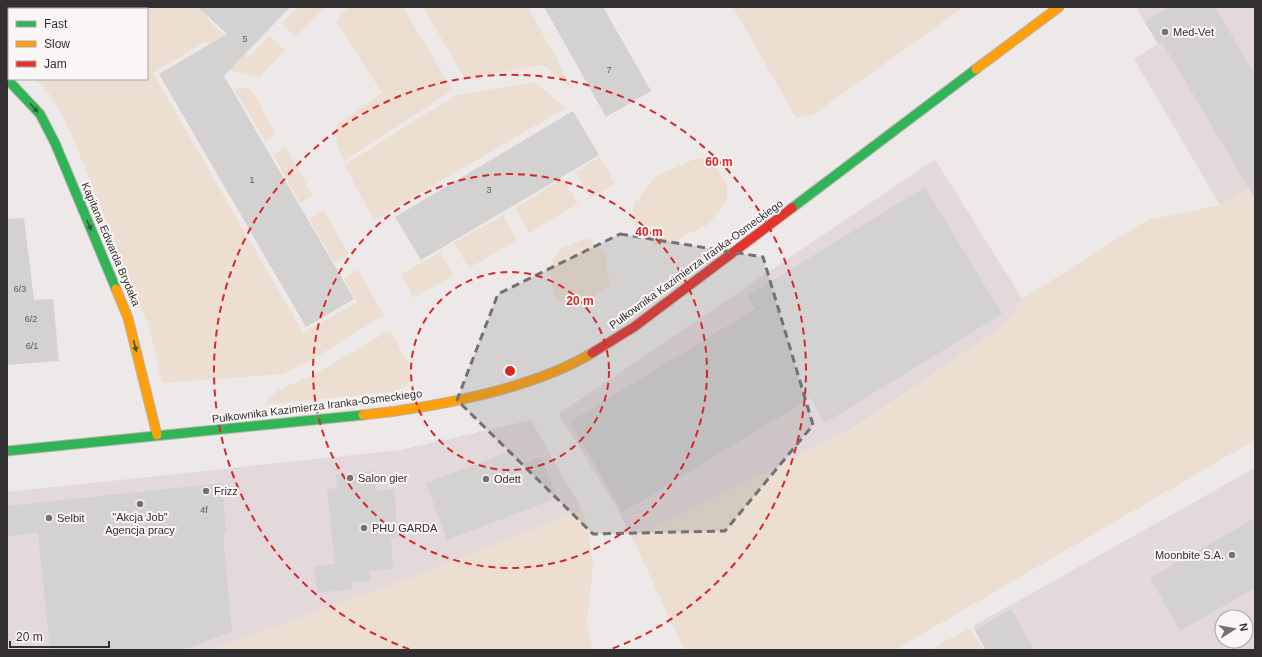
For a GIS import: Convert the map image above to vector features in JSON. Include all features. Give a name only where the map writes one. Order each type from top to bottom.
[{"type":"street","name":"Pułkownika Kazimierza Iranka-Osmeckiego","points":[[7,451],[399,411],[503,389],[574,364],[634,327],[1059,7]]},
{"type":"street","name":"Kapitana Edwarda Brydaka","points":[[7,79],[40,114],[55,143],[128,318],[157,435]]},
{"type":"highlighted area","points":[[620,234],[763,257],[813,425],[725,531],[593,534],[457,400],[498,294]]},
{"type":"shaded area","points":[[7,7],[48,7],[49,8],[8,8],[8,51]]},
{"type":"shaded area","points":[[217,7],[206,18],[248,58],[269,36],[285,50],[260,77],[230,71],[225,73],[206,41],[153,73],[303,333],[357,302],[344,278],[358,270],[384,315],[316,357],[283,374],[162,383],[148,324],[66,121],[48,92],[36,80],[148,80],[148,8],[91,8]]},
{"type":"shaded area","points":[[298,7],[325,7],[296,37],[282,24]]},
{"type":"shaded area","points":[[348,7],[403,7],[453,90],[344,161],[337,138],[337,124],[382,93],[336,22]]},
{"type":"shaded area","points":[[423,7],[528,7],[574,91],[543,65],[465,79]]},
{"type":"shaded area","points":[[733,7],[964,7],[813,115],[796,118]]},
{"type":"shaded area","points":[[1136,7],[1255,7],[1255,185],[1220,205],[1134,59],[1158,44]]},
{"type":"shaded area","points":[[535,82],[566,108],[374,220],[344,165],[456,95]]},
{"type":"shaded area","points":[[240,87],[251,90],[276,134],[265,141],[235,90]]},
{"type":"shaded area","points":[[286,147],[313,196],[300,203],[273,155]]},
{"type":"shaded area","points":[[600,157],[615,184],[590,198],[575,172]]},
{"type":"shaded area","points":[[697,158],[713,160],[727,186],[727,200],[708,225],[687,234],[675,243],[655,245],[634,226],[633,206],[656,176]]},
{"type":"shaded area","points":[[935,159],[1022,299],[1007,324],[847,432],[633,539],[615,505],[559,414]]},
{"type":"shaded area","points":[[563,179],[578,204],[529,233],[515,208]]},
{"type":"shaded area","points":[[1255,185],[1255,440],[895,650],[684,650],[633,539],[847,432],[1007,324],[1022,299],[1147,220],[1220,205]]},
{"type":"shaded area","points":[[323,210],[349,254],[334,262],[309,219]]},
{"type":"shaded area","points":[[503,215],[517,240],[469,268],[454,243]]},
{"type":"shaded area","points":[[588,238],[605,253],[610,286],[575,308],[556,299],[548,269],[561,248]]},
{"type":"shaded area","points":[[440,252],[454,275],[414,298],[401,274]]},
{"type":"shaded area","points":[[390,330],[410,367],[412,378],[405,387],[393,392],[263,405],[278,390],[313,375]]},
{"type":"shaded area","points":[[531,420],[582,510],[422,574],[212,650],[7,650],[7,492],[400,450]]},
{"type":"shaded area","points":[[1255,468],[1255,650],[986,650],[973,626]]},
{"type":"shaded area","points":[[582,510],[588,528],[593,567],[587,622],[592,650],[212,650],[422,574]]},
{"type":"shaded area","points":[[970,628],[983,650],[929,650]]},
{"type":"building","points":[[198,7],[290,7],[224,76],[354,299],[306,327],[159,74],[227,34]]},
{"type":"building","points":[[544,7],[603,7],[651,91],[606,117]]},
{"type":"building","points":[[1169,7],[1215,7],[1255,75],[1255,198],[1162,42],[1158,44],[1145,22]]},
{"type":"building","points":[[573,111],[599,155],[421,260],[395,217]]},
{"type":"building","points":[[925,187],[1002,314],[825,423],[810,398],[623,512],[570,422],[755,309],[747,296]]},
{"type":"building","points":[[24,218],[34,300],[53,299],[59,361],[7,365],[7,219]]},
{"type":"building","points":[[514,450],[519,466],[541,457],[557,498],[447,540],[426,483]]},
{"type":"building","name":"PHU GARDA","points":[[374,471],[376,491],[394,489],[398,537],[391,538],[393,569],[370,571],[370,581],[352,582],[353,589],[317,593],[314,566],[335,564],[327,489],[338,488],[335,475]]},
{"type":"building","points":[[222,483],[226,532],[223,533],[232,632],[182,650],[50,650],[38,533],[7,536],[7,506]]},
{"type":"building","points":[[1255,518],[1255,588],[1218,609],[1214,609],[1214,612],[1180,631],[1150,578]]},
{"type":"building","points":[[1011,609],[1034,650],[986,650],[975,630]]},
{"type":"traffic: fast","points":[[792,208],[976,69]]},
{"type":"traffic: fast","points":[[7,79],[40,114],[55,143],[116,289]]},
{"type":"traffic: fast","points":[[7,451],[363,415]]},
{"type":"traffic: slow","points":[[976,69],[1059,7]]},
{"type":"traffic: slow","points":[[116,289],[128,318],[157,435]]},
{"type":"traffic: slow","points":[[363,415],[450,402],[512,387],[568,366],[592,353]]},
{"type":"traffic: jam","points":[[592,353],[634,327],[792,208]]},
{"type":"place","name":"Med-Vet","points":[[1165,32]]},
{"type":"place","name":"Salon gier","points":[[350,478]]},
{"type":"place","name":"Odett","points":[[486,479]]},
{"type":"place","name":"Frizz","points":[[206,491]]},
{"type":"place","name":"\"Akcja Job\" Agencja pracy","points":[[140,504]]},
{"type":"place","name":"Selbit","points":[[49,518]]},
{"type":"place","name":"PHU GARDA","points":[[364,528]]},
{"type":"place","name":"Moonbite S.A.","points":[[1232,555]]}]
